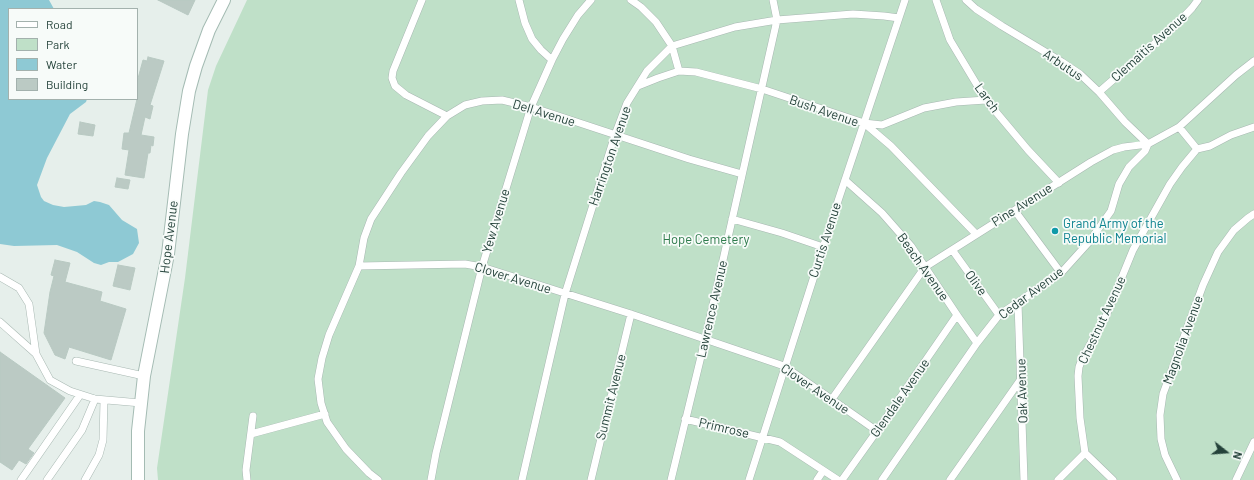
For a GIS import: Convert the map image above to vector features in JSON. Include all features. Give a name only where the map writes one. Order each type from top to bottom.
[{"type":"main road","name":"Hope Avenue","points":[[138,480],[138,431],[140,403],[168,254],[182,134],[189,91],[209,30],[224,0]]},
{"type":"lane","points":[[422,0],[393,71],[392,78],[395,86],[406,95],[446,116]]},
{"type":"lane","points":[[519,0],[525,24],[532,39],[552,60]]},
{"type":"lane","name":"Yew Avenue","points":[[431,480],[436,452],[482,267],[531,107],[552,60],[578,15],[591,0]]},
{"type":"lane","points":[[631,0],[641,7],[656,22],[672,46],[680,71]]},
{"type":"lane","points":[[773,0],[777,20]]},
{"type":"lane","name":"Curtis Avenue","points":[[749,480],[784,366],[905,0]]},
{"type":"lane","name":"Larch","points":[[936,0],[950,40],[986,100],[1028,150],[1059,183]]},
{"type":"lane","name":"Arbutus","points":[[966,0],[976,9],[1002,26],[1080,74],[1148,144]]},
{"type":"lane","name":"Clemaitis Avenue","points":[[1099,92],[1175,26],[1198,0]]},
{"type":"lane","name":"Harrington Avenue","points":[[522,480],[564,294],[615,135],[628,103],[652,66],[672,46],[735,28],[777,20],[853,14],[899,18]]},
{"type":"lane","name":"Lawrence Avenue","points":[[671,480],[705,340],[777,20]]},
{"type":"lane","name":"Pine Avenue","points":[[832,399],[924,267],[1091,162],[1113,150],[1148,144],[1179,127],[1236,75],[1254,61]]},
{"type":"lane","name":"Bush Avenue","points":[[638,86],[680,71],[696,72],[762,89],[864,123],[891,146],[976,234]]},
{"type":"lane","name":"Dell Avenue","points":[[359,266],[364,238],[371,219],[405,166],[428,136],[446,116],[465,105],[482,101],[502,100],[531,107],[689,159],[742,174]]},
{"type":"lane","points":[[864,123],[882,125],[924,108],[956,102],[986,100]]},
{"type":"lane","points":[[1179,127],[1197,149],[1210,146],[1231,135],[1254,127]]},
{"type":"lane","name":"Cedar Avenue","points":[[882,480],[977,343],[999,315],[1061,273],[1078,255],[1111,211],[1119,184],[1129,167],[1145,150],[1148,144]]},
{"type":"lane","name":"Chestnut Avenue","points":[[1085,453],[1080,418],[1078,376],[1082,359],[1106,316],[1133,250],[1149,219],[1182,167],[1197,149]]},
{"type":"lane","name":"Beach Avenue","points":[[845,180],[882,214],[911,246],[977,343]]},
{"type":"lane","points":[[1015,211],[1061,273]]},
{"type":"lane","name":"Magnolia Avenue","points":[[1177,480],[1165,455],[1161,439],[1160,415],[1163,394],[1203,285],[1218,252],[1234,230],[1254,214]]},
{"type":"lane","points":[[732,219],[782,233],[823,247]]},
{"type":"lane","name":"Olive","points":[[953,250],[999,315]]},
{"type":"lane","name":"Clover Avenue","points":[[359,266],[466,264],[482,267],[631,314],[784,366],[877,432]]},
{"type":"lane","points":[[359,266],[329,335],[322,358],[318,379],[321,403],[327,422],[346,449],[378,480]]},
{"type":"lane","points":[[0,277],[19,288],[28,304],[36,354],[50,380],[70,391],[95,399],[140,403]]},
{"type":"lane","name":"Oak Avenue","points":[[1018,303],[1024,480]]},
{"type":"lane","name":"Summit Avenue","points":[[591,480],[631,314]]},
{"type":"lane","name":"Glendale Avenue","points":[[842,480],[877,432],[957,315]]},
{"type":"lane","points":[[0,322],[36,354]]},
{"type":"lane","points":[[76,361],[144,376]]},
{"type":"lane","points":[[950,480],[1021,379]]},
{"type":"lane","points":[[21,480],[80,395]]},
{"type":"lane","points":[[48,480],[82,430],[95,399]]},
{"type":"lane","points":[[85,480],[99,455],[103,440],[104,400]]},
{"type":"lane","points":[[251,434],[325,414]]},
{"type":"lane","points":[[247,480],[246,470],[253,416]]},
{"type":"lane","name":"Primrose","points":[[685,419],[762,436],[780,442],[838,480]]},
{"type":"lane","points":[[1236,480],[1254,442]]},
{"type":"lane","points":[[1058,480],[1085,453],[1113,480]]},
{"type":"lane","points":[[818,480],[823,471]]},
{"type":"green space","name":"Hope Cemetery","points":[[247,0],[1254,0],[1254,480],[158,480],[157,468],[185,278],[208,90],[216,66]]},
{"type":"water","points":[[0,0],[49,0],[53,8],[8,8],[8,100],[87,100],[70,114],[47,158],[37,185],[41,197],[44,201],[53,205],[64,207],[86,205],[94,201],[109,205],[122,220],[137,229],[139,243],[133,254],[118,262],[109,262],[101,265],[94,263],[77,252],[57,245],[14,246],[0,244]]},
{"type":"building","points":[[158,0],[195,0],[188,15]]},
{"type":"building","points":[[148,57],[164,61],[150,105],[153,106],[150,119],[145,117],[141,135],[154,137],[153,146],[151,145],[150,153],[148,153],[144,178],[125,175],[129,150],[122,149],[124,133],[129,133],[138,100],[138,78],[143,60],[147,61]]},
{"type":"building","points":[[80,122],[95,125],[93,136],[78,134]]},
{"type":"building","points":[[117,178],[130,180],[128,189],[115,187]]},
{"type":"building","points":[[55,260],[70,263],[65,282],[102,292],[100,301],[126,309],[111,360],[69,347],[65,359],[55,355],[44,333],[54,276],[51,275]]},
{"type":"building","points":[[118,265],[135,268],[130,290],[113,286]]},
{"type":"building","points":[[0,352],[65,398],[28,449],[34,453],[26,464],[19,460],[12,470],[0,462]]},
{"type":"place","name":"Grand Army of the Republic Memorial","points":[[1055,231]]}]
